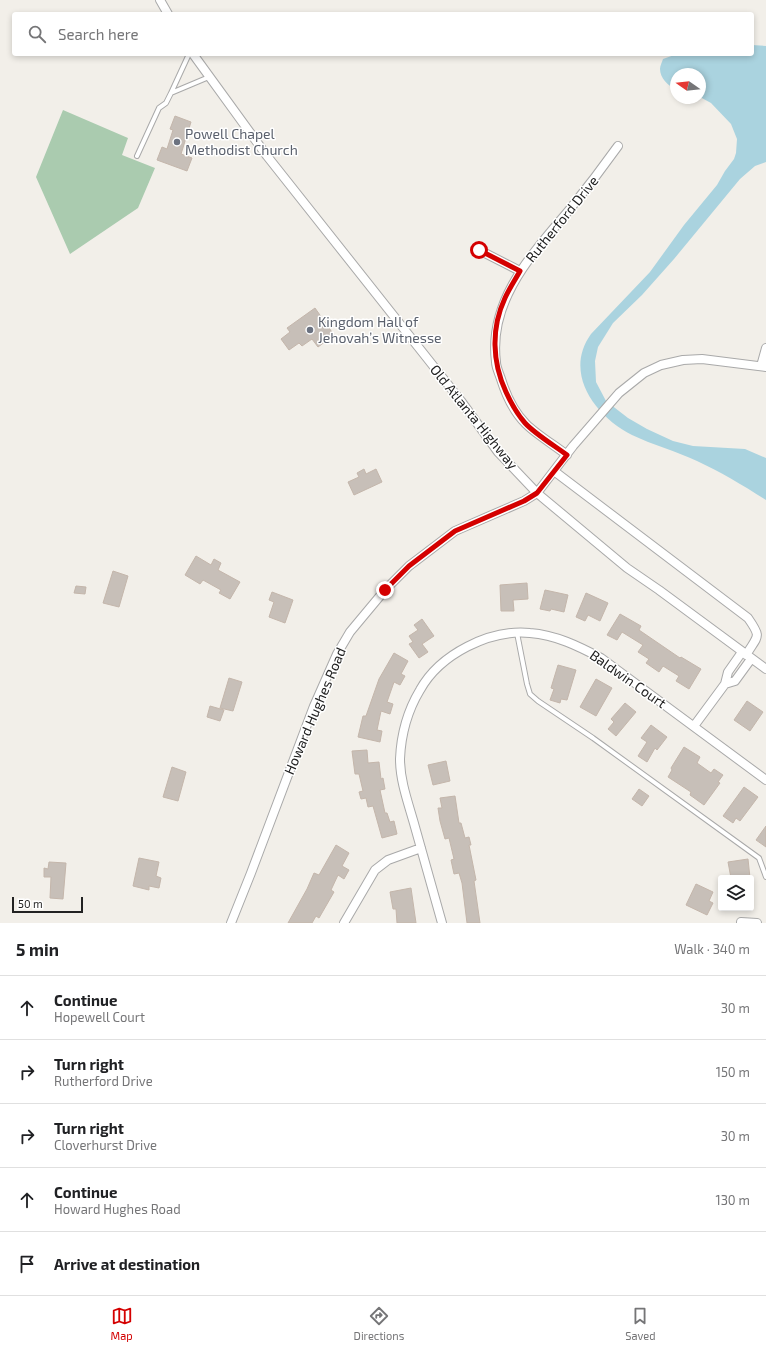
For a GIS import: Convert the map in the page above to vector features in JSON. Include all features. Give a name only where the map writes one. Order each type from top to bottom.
[{"type":"street","points":[[160,0],[167,12]]},
{"type":"street","name":"Old Atlanta Highway","points":[[195,56],[267,156],[456,395],[498,452],[537,493],[627,568],[659,590],[746,656],[766,669]]},
{"type":"street","name":"Rutherford Drive","points":[[567,455],[526,424],[512,406],[503,386],[496,363],[494,340],[505,298],[520,271],[591,184],[618,146]]},
{"type":"street","points":[[479,250],[520,271]]},
{"type":"street","points":[[537,493],[618,393],[644,373],[662,365],[683,360],[702,359],[763,367],[766,348]]},
{"type":"street","points":[[554,471],[748,618],[757,631],[757,638],[746,656],[735,681],[725,684]]},
{"type":"street","name":"Howard Hughes Road","points":[[231,923],[314,706],[337,654],[350,632],[385,590],[409,566],[431,548],[455,531],[524,501],[537,493]]},
{"type":"street","name":"Baldwin Court","points":[[442,923],[403,784],[400,759],[403,734],[409,711],[420,688],[451,656],[473,643],[492,637],[517,632],[551,636],[578,645],[601,658],[766,780]]},
{"type":"street","points":[[694,726],[725,684],[728,672],[746,656]]},
{"type":"street","points":[[344,923],[375,870],[388,860],[421,848]]},
{"type":"street","points":[[741,922],[757,923]]},
{"type":"lane","points":[[137,156],[159,108],[166,103],[188,56]]},
{"type":"lane","points":[[171,94],[210,76]]},
{"type":"lane","points":[[517,632],[530,694],[759,858],[766,877]]},
{"type":"green space","points":[[63,110],[128,138],[122,155],[155,168],[138,208],[70,254],[36,177]]},
{"type":"water","points":[[754,45],[766,46],[766,162],[755,166],[740,179],[674,259],[642,295],[613,323],[598,347],[595,361],[596,382],[606,401],[628,418],[673,441],[693,446],[745,449],[766,458],[766,500],[706,465],[640,439],[618,427],[595,405],[587,392],[582,378],[580,364],[583,349],[591,334],[650,272],[684,225],[717,185],[734,159],[736,153],[737,139],[731,124],[711,103],[706,100],[706,68],[670,68],[670,86],[661,76],[660,68],[663,59],[671,56],[754,56]]},
{"type":"building","name":"Powell Chapel Methodist Church","points":[[175,116],[191,122],[181,154],[192,158],[187,171],[157,160],[162,147],[167,149],[173,130],[170,129]]},
{"type":"building","name":"Kingdom Hall of Jehovah’s Witnesse","points":[[315,308],[334,335],[318,347],[312,339],[302,346],[299,343],[289,350],[281,339],[290,332],[287,328]]},
{"type":"building","points":[[364,469],[366,474],[376,469],[382,482],[354,495],[348,482],[359,477],[357,473]]},
{"type":"building","points":[[196,556],[211,565],[214,559],[221,563],[218,570],[240,582],[230,599],[219,593],[221,590],[203,580],[200,584],[185,575]]},
{"type":"building","points":[[113,571],[128,576],[119,607],[103,603]]},
{"type":"building","points":[[527,583],[528,599],[513,600],[514,611],[501,611],[500,585]]},
{"type":"building","points":[[76,586],[86,587],[85,594],[74,593]]},
{"type":"building","points":[[545,590],[568,595],[564,612],[551,609],[550,611],[540,609]]},
{"type":"building","points":[[272,592],[293,600],[285,623],[269,617],[274,602],[269,600]]},
{"type":"building","points":[[586,593],[608,603],[600,621],[588,615],[585,621],[576,617]]},
{"type":"building","points":[[620,614],[641,626],[639,630],[680,658],[681,657],[701,669],[689,689],[676,681],[679,676],[663,666],[659,672],[646,663],[649,659],[638,652],[643,645],[622,632],[617,640],[607,635]]},
{"type":"building","points":[[422,619],[434,636],[422,644],[428,652],[419,658],[409,644],[413,642],[409,636],[418,630],[414,625]]},
{"type":"building","points":[[394,653],[408,661],[401,674],[405,676],[400,685],[394,682],[387,702],[393,704],[390,714],[381,711],[377,730],[382,731],[380,742],[358,737],[363,716],[366,716],[379,679]]},
{"type":"building","points":[[558,665],[576,670],[567,700],[561,699],[560,703],[550,700],[554,689],[551,688]]},
{"type":"building","points":[[229,678],[242,682],[233,711],[220,708]]},
{"type":"building","points":[[596,679],[612,688],[596,716],[580,707]]},
{"type":"building","points":[[747,701],[763,712],[750,731],[734,720]]},
{"type":"building","points":[[625,703],[636,712],[616,736],[608,729],[614,722],[611,719]]},
{"type":"building","points":[[210,706],[224,710],[220,721],[207,717]]},
{"type":"building","points":[[651,725],[667,737],[657,750],[655,748],[647,762],[638,756],[647,742],[641,738]]},
{"type":"building","points":[[684,747],[700,757],[697,763],[711,773],[714,769],[723,775],[718,782],[720,783],[704,805],[690,795],[691,792],[668,777],[672,770],[671,768]]},
{"type":"building","points":[[367,750],[368,763],[379,762],[381,779],[383,778],[385,789],[380,790],[385,813],[387,813],[390,822],[394,821],[397,834],[382,838],[373,806],[368,807],[366,798],[361,799],[359,792],[363,791],[359,774],[355,774],[352,751]]},
{"type":"building","points":[[446,761],[450,781],[433,785],[428,765]]},
{"type":"building","points":[[172,767],[186,772],[178,801],[163,797]]},
{"type":"building","points":[[744,787],[758,797],[740,821],[736,818],[733,823],[723,816]]},
{"type":"building","points":[[639,789],[649,796],[642,806],[632,799]]},
{"type":"building","points":[[455,796],[459,823],[461,823],[465,838],[469,837],[471,845],[469,845],[476,880],[474,881],[480,923],[467,923],[462,883],[459,873],[454,874],[451,860],[454,859],[449,838],[445,839],[440,821],[438,808],[442,808],[440,798]]},
{"type":"building","points":[[766,826],[766,847],[756,840]]},
{"type":"building","points":[[336,845],[349,853],[342,866],[349,870],[344,879],[338,875],[331,890],[334,892],[319,918],[316,916],[312,923],[288,923],[314,873],[319,875]]},
{"type":"building","points":[[139,858],[159,862],[156,876],[161,878],[159,888],[149,886],[149,890],[133,886]]},
{"type":"building","points":[[748,859],[750,875],[730,875],[728,862]]},
{"type":"building","points":[[49,862],[66,863],[63,899],[50,898],[51,877],[44,877],[44,868],[48,869]]},
{"type":"building","points":[[696,884],[713,892],[709,901],[713,903],[707,915],[686,905]]},
{"type":"building","points":[[411,888],[416,923],[397,923],[396,909],[393,909],[390,892]]},
{"type":"place","name":"Powell Chapel Methodist Church","points":[[177,142]]},
{"type":"place","name":"Kingdom Hall of Jehovah’s Witnesse","points":[[310,330]]},
{"type":"route","points":[[385,590],[409,566],[455,531],[524,501],[537,493],[567,455],[526,424],[512,406],[503,386],[496,363],[494,340],[505,298],[520,271],[479,250]]}]
